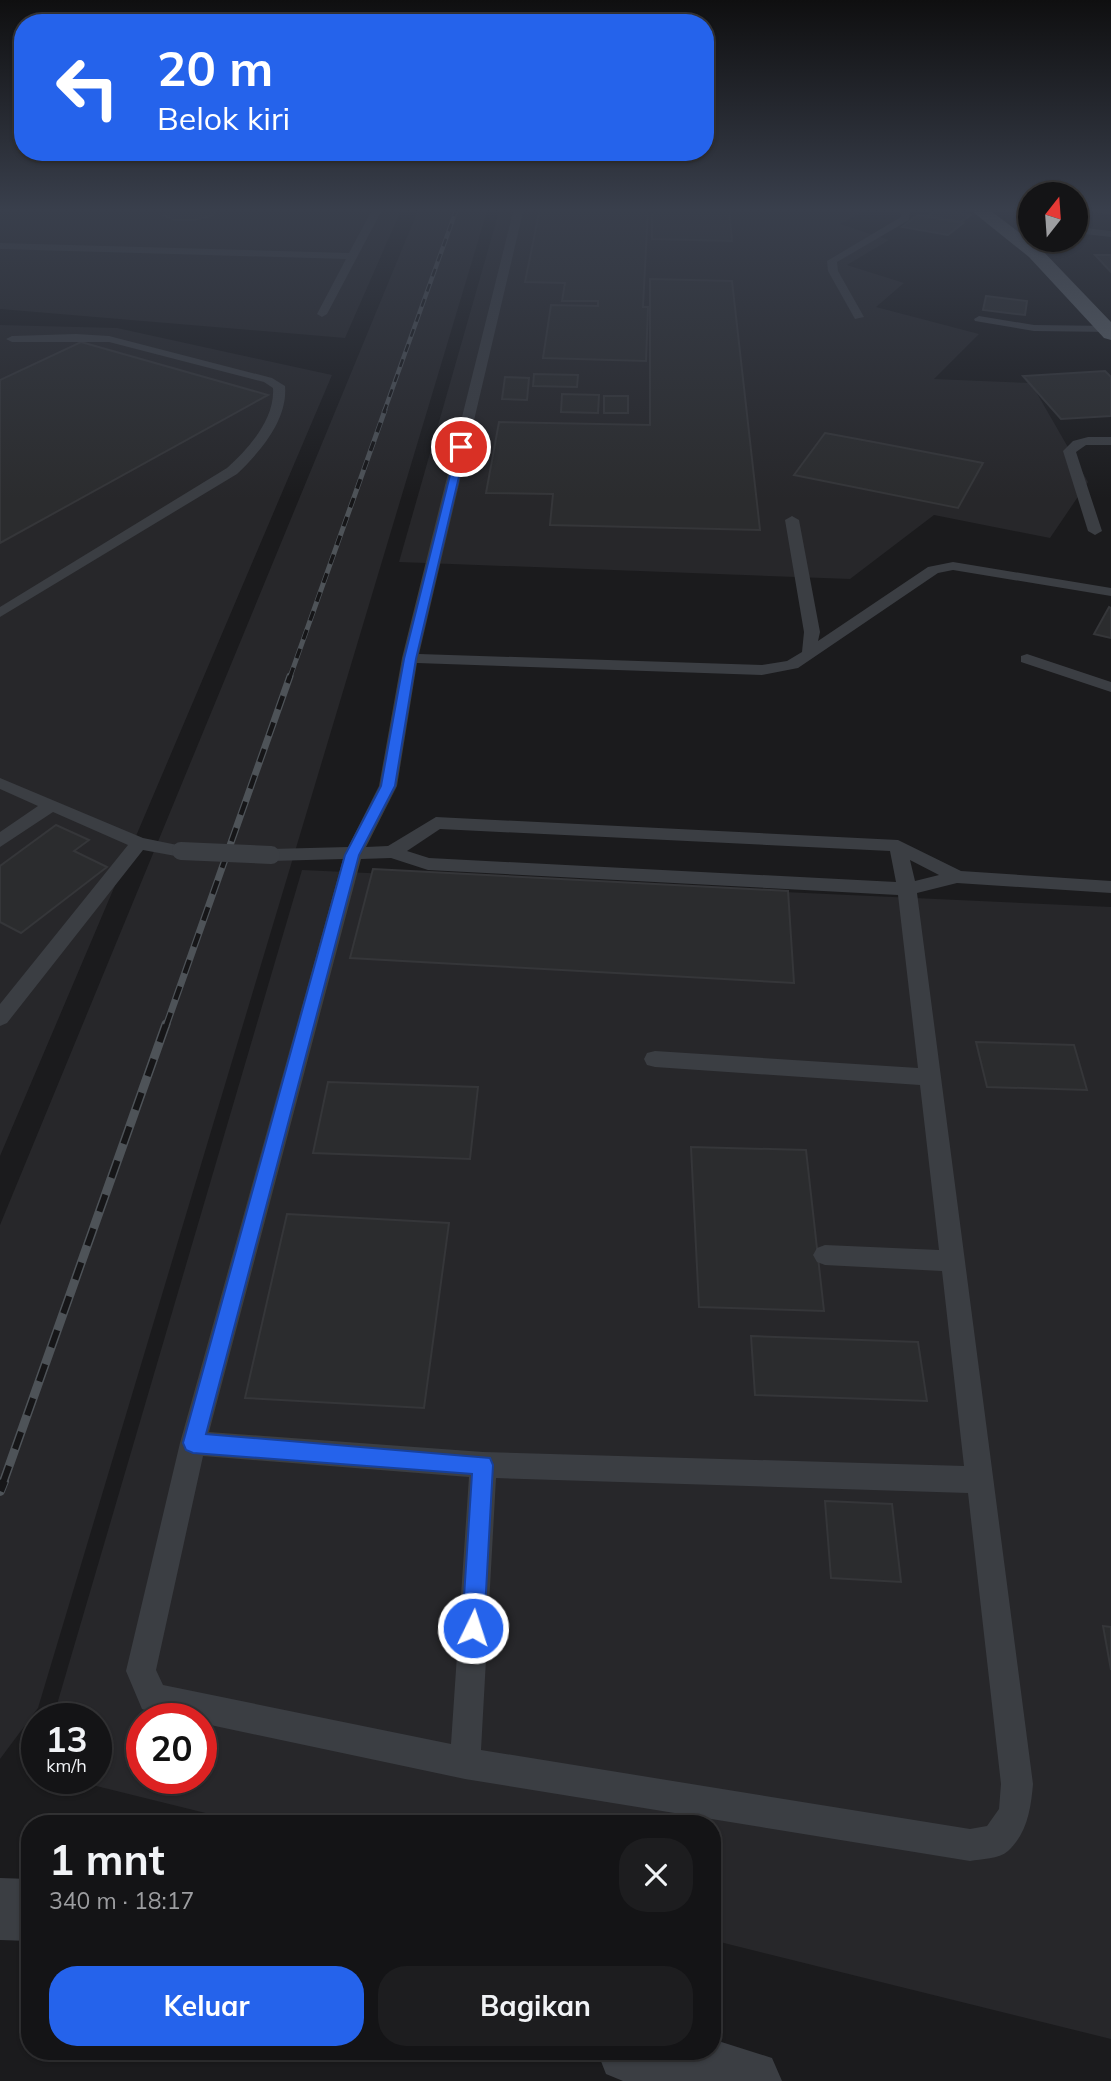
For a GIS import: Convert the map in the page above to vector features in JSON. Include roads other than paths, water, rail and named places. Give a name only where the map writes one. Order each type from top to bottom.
[{"type":"highway","points":[[1085,305],[1109,330]]},
{"type":"street","points":[[0,1909],[21,1910]]},
{"type":"street","points":[[665,2060],[749,2081]]},
{"type":"lane","points":[[322,314],[327,305]]},
{"type":"lane","points":[[496,305],[410,659],[388,786],[352,855],[193,1443],[141,1671],[153,1698],[465,1763],[970,1845],[996,1840],[1014,1814],[1017,1784],[906,889],[898,846]]},
{"type":"lane","points":[[852,305],[859,317]]},
{"type":"lane","points":[[979,319],[1034,328],[1109,330]]},
{"type":"lane","points":[[0,335],[9,344],[76,337],[135,344],[268,380],[279,386],[281,394],[271,421],[253,451],[232,471],[0,613]]},
{"type":"lane","points":[[1095,531],[1069,451],[1075,444],[1085,441],[1111,440]]},
{"type":"lane","points":[[792,520],[812,632],[809,654]]},
{"type":"lane","points":[[410,659],[762,670],[792,666],[933,570],[953,566],[1111,592]]},
{"type":"lane","points":[[1027,659],[1111,687]]},
{"type":"lane","points":[[0,783],[139,843],[181,851],[271,855],[392,852],[428,864],[906,889],[957,877],[1111,887]]},
{"type":"lane","points":[[0,841],[50,806]]},
{"type":"lane","points":[[392,852],[436,823],[898,846],[957,877]]},
{"type":"lane","points":[[0,1018],[139,843]]},
{"type":"lane","points":[[655,1059],[929,1077]]},
{"type":"lane","points":[[825,1255],[951,1261]]},
{"type":"lane","points":[[193,1443],[483,1465],[979,1480]]},
{"type":"lane","points":[[465,1763],[483,1465]]},
{"type":"railway","points":[[384,412],[422,305]]},
{"type":"railway","points":[[290,677],[385,410]]},
{"type":"railway","points":[[166,1026],[290,676]]},
{"type":"railway","points":[[3,1483],[166,1024]]},
{"type":"railway","points":[[0,1491],[4,1481]]}]
